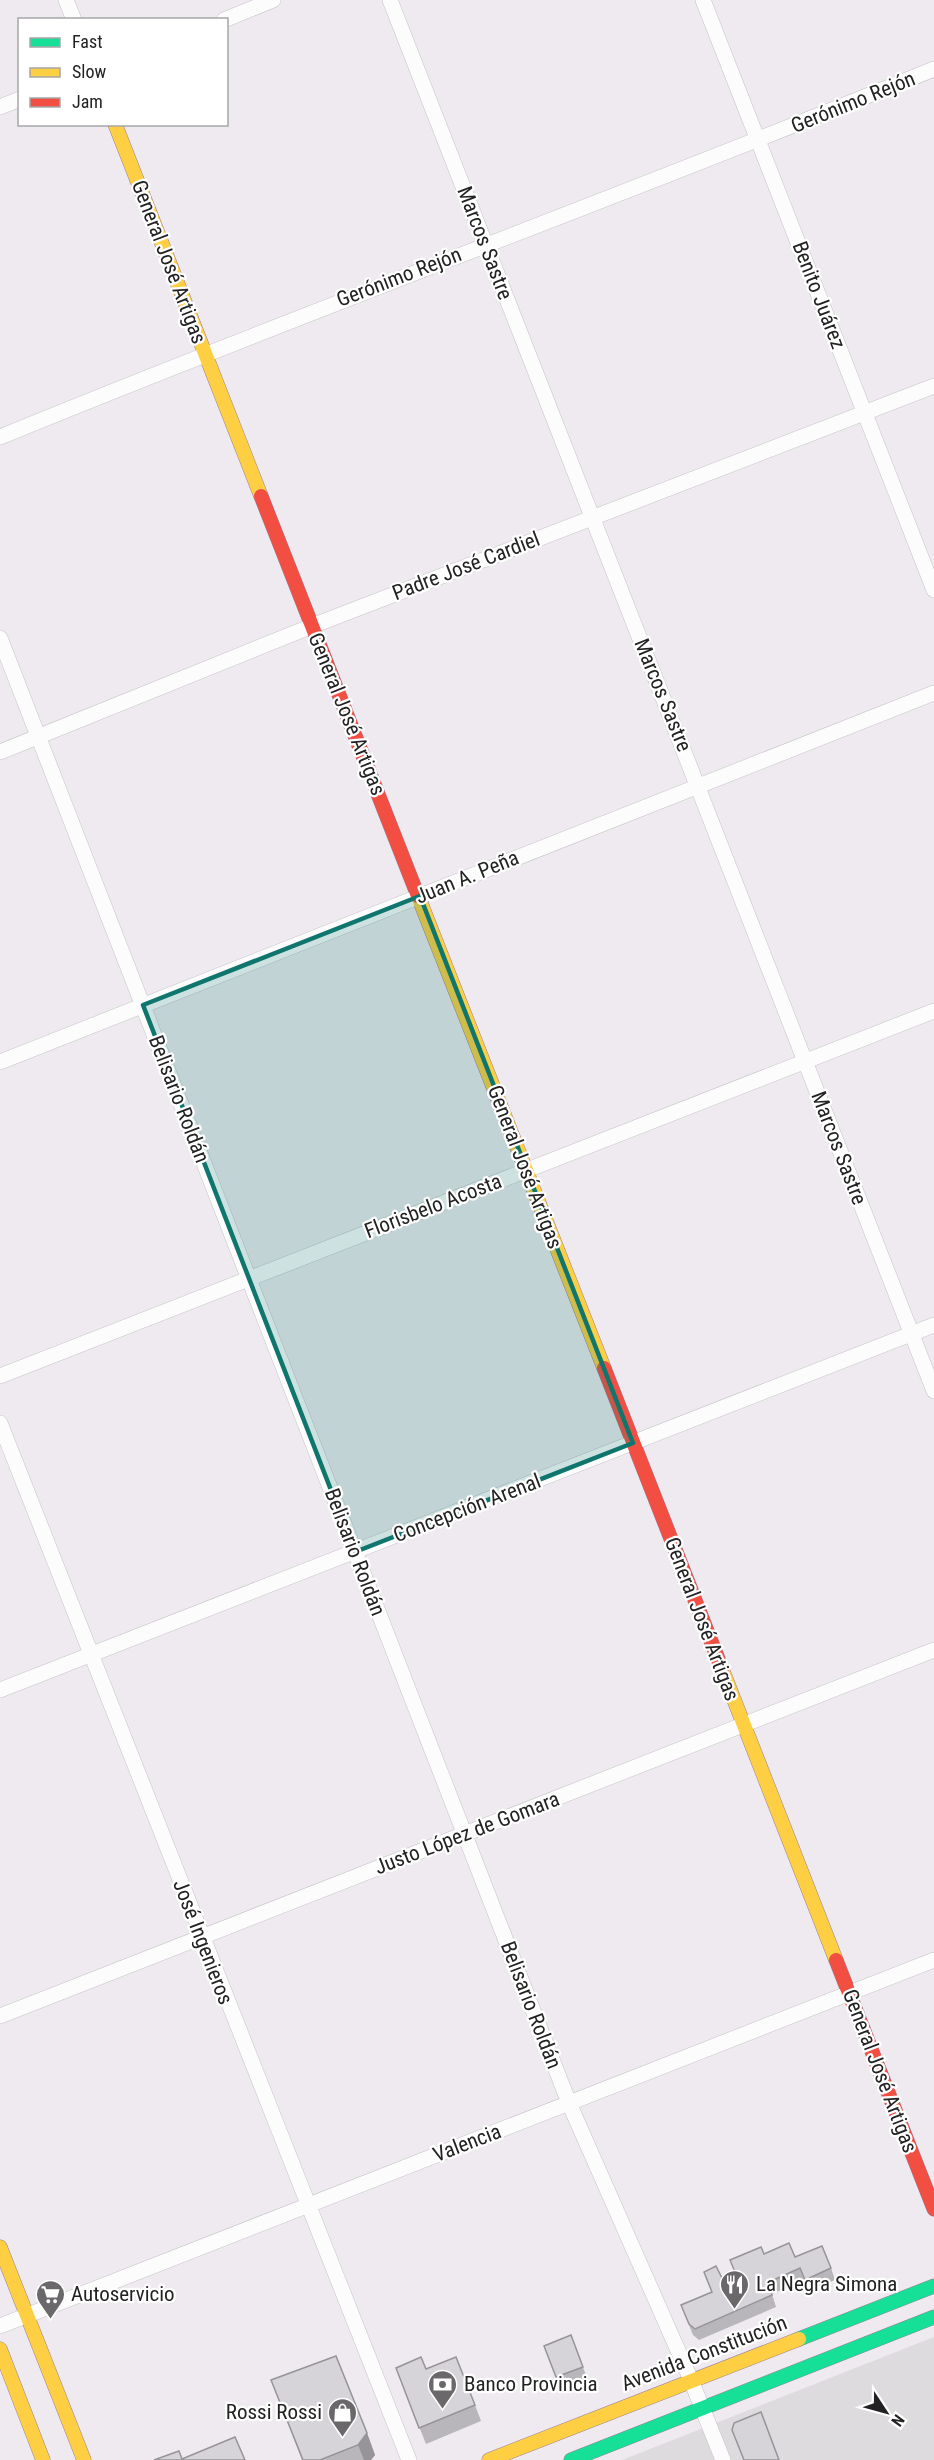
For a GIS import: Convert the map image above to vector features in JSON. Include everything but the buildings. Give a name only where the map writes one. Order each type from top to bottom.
[{"type":"street","points":[[66,0],[73,18]]},
{"type":"street","points":[[228,18],[273,0]]},
{"type":"street","name":"Marcos Sastre","points":[[390,0],[934,1391]]},
{"type":"street","name":"Benito Juárez","points":[[703,0],[934,590]]},
{"type":"street","name":"Gerónimo Rejón","points":[[0,436],[205,353],[485,243],[758,140],[934,69]]},
{"type":"street","points":[[0,107],[18,100]]},
{"type":"street","name":"General José Artigas","points":[[116,126],[934,2209]]},
{"type":"street","name":"Padre José Cardiel","points":[[0,752],[592,516],[934,386]]},
{"type":"street","name":"Belisario Roldán","points":[[0,638],[569,2103],[691,2380],[723,2460]]},
{"type":"street","name":"Juan A. Peña","points":[[0,1062],[934,693]]},
{"type":"street","name":"Florisbelo Acosta","points":[[0,1376],[934,1011]]},
{"type":"street","name":"Concepción Arenal","points":[[0,1690],[934,1325]]},
{"type":"street","name":"José Ingenieros","points":[[0,1423],[409,2460]]},
{"type":"street","name":"Justo López de Gomara","points":[[0,2016],[934,1650]]},
{"type":"street","name":"Valencia","points":[[0,2326],[934,1960]]},
{"type":"street","points":[[0,2247],[84,2460]]},
{"type":"street","name":"Avenida Constitución","points":[[489,2460],[934,2286]]},
{"type":"street","points":[[571,2460],[934,2317]]},
{"type":"street","points":[[0,2349],[44,2460]]},
{"type":"highlighted area","points":[[420,896],[633,1443],[355,1552],[143,1005]]},
{"type":"shaded area","points":[[934,2337],[934,2460],[622,2460]]},
{"type":"traffic: fast","points":[[799,2339],[934,2286]]},
{"type":"traffic: fast","points":[[571,2460],[934,2317]]},
{"type":"traffic: slow","points":[[116,126],[261,496]]},
{"type":"traffic: slow","points":[[418,896],[604,1368]]},
{"type":"traffic: slow","points":[[722,1669],[836,1960]]},
{"type":"traffic: slow","points":[[0,2247],[84,2460]]},
{"type":"traffic: slow","points":[[489,2460],[799,2339]]},
{"type":"traffic: slow","points":[[0,2349],[43,2460]]},
{"type":"traffic: jam","points":[[261,496],[418,896]]},
{"type":"traffic: jam","points":[[604,1368],[722,1669]]},
{"type":"traffic: jam","points":[[836,1960],[934,2209]]},
{"type":"place","name":"La Negra Simona","points":[[735,2310]]},
{"type":"place","name":"Autoservicio","points":[[50,2320]]},
{"type":"place","name":"Banco Provincia","points":[[443,2410]]},
{"type":"place","name":"Rossi Rossi","points":[[343,2438]]}]
